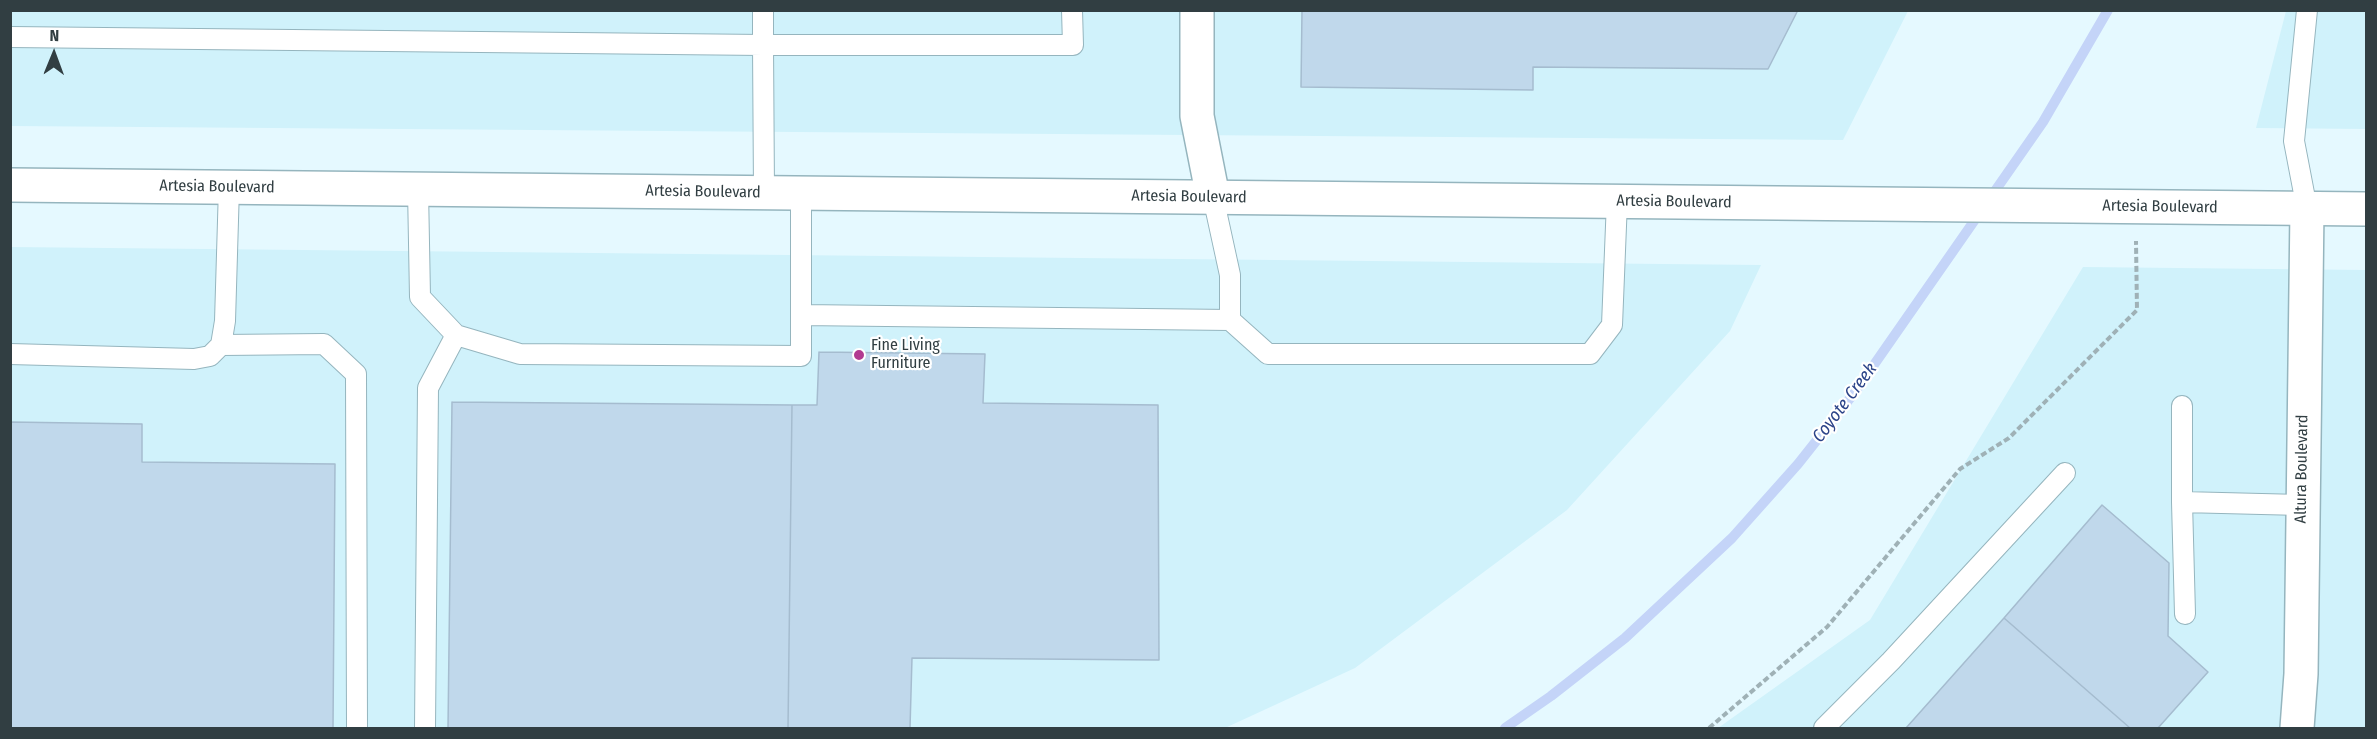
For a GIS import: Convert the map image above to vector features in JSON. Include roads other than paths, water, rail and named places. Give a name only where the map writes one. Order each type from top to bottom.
[{"type":"main road","points":[[1197,10],[1197,116],[1213,197]]},
{"type":"main road","name":"Artesia Boulevard","points":[[10,184],[2367,209]]},
{"type":"main road","name":"Altura Boulevard","points":[[2297,729],[2301,674],[2301,505],[2307,209]]},
{"type":"lane","points":[[763,10],[764,192]]},
{"type":"lane","points":[[10,37],[763,45],[1073,45],[1072,10]]},
{"type":"lane","points":[[2307,10],[2294,141],[2307,209]]},
{"type":"lane","points":[[10,354],[194,359],[210,356],[221,345],[225,321],[229,187]]},
{"type":"lane","points":[[418,189],[420,297],[456,335],[520,354],[801,356],[801,193]]},
{"type":"lane","points":[[1213,197],[1230,275],[1230,320]]},
{"type":"lane","points":[[801,315],[1230,320],[1268,354],[1590,354],[1612,325],[1617,201]]},
{"type":"lane","points":[[425,729],[428,388],[456,335]]},
{"type":"lane","points":[[221,345],[324,344],[356,375],[357,729]]},
{"type":"lane","points":[[2182,406],[2185,614]]},
{"type":"lane","points":[[1824,729],[2065,472]]},
{"type":"lane","points":[[2182,502],[2301,505]]},
{"type":"waterway","name":"Coyote Creek","points":[[1505,728],[1551,696],[1625,638],[1732,538],[1798,464],[1855,392],[2043,122],[2108,10]]},
{"type":"place","name":"Fine Living Furniture","points":[[859,355]]}]
